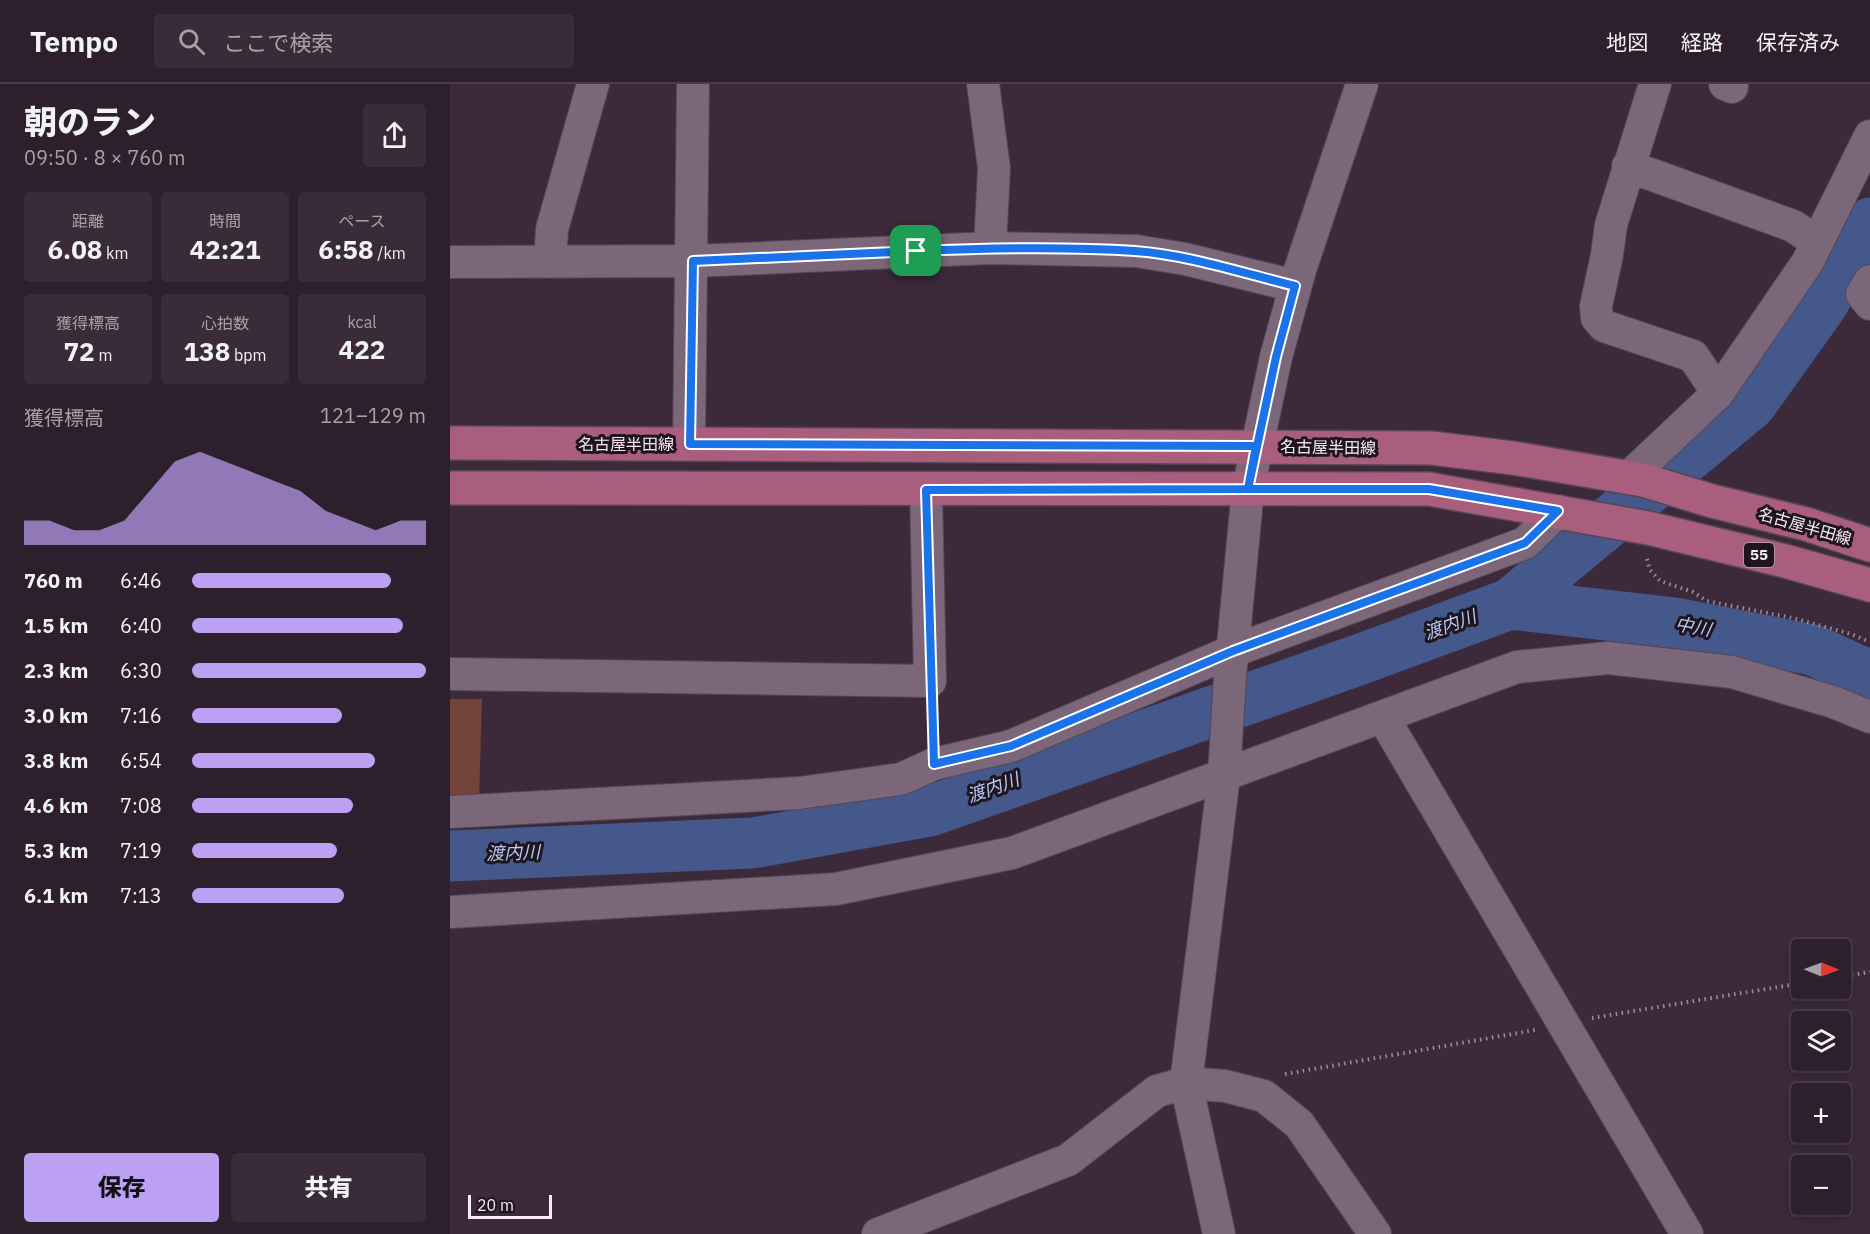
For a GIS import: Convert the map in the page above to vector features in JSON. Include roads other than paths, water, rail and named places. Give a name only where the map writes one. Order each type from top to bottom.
[{"type":"main road","name":"名古屋半田線","points":[[450,444],[1431,448],[1513,458],[1635,479],[1806,524],[1870,544]]},
{"type":"main road","name":"55","points":[[450,488],[1429,489],[1648,528],[1785,561],[1870,585]]},
{"type":"street","points":[[550,261],[552,230],[593,84]]},
{"type":"street","points":[[690,444],[693,84]]},
{"type":"street","points":[[982,84],[994,168],[990,248]]},
{"type":"street","points":[[1219,1234],[1186,1083],[1224,765],[1248,489],[1256,446],[1295,286],[1362,84]]},
{"type":"street","points":[[1655,84],[1611,225],[1596,306],[1597,318],[1604,326],[1693,356],[1718,393]]},
{"type":"street","points":[[1635,479],[1718,393],[1807,263],[1870,136]]},
{"type":"street","points":[[1628,166],[1793,226],[1817,242]]},
{"type":"street","points":[[450,262],[693,261],[990,248],[1136,251],[1185,259],[1295,286]]},
{"type":"street","points":[[1870,281],[1862,294],[1870,304]]},
{"type":"street","points":[[450,674],[930,681],[926,490]]},
{"type":"street","points":[[450,812],[799,793],[901,779],[934,764],[1011,746],[1231,664],[1525,543],[1558,511]]},
{"type":"street","points":[[450,912],[836,889],[1012,853],[1224,765],[1383,717],[1517,667],[1608,658],[1732,672],[1833,702],[1870,717]]},
{"type":"street","points":[[1383,717],[1688,1234]]},
{"type":"street","points":[[878,1234],[1068,1160],[1157,1091],[1186,1083],[1225,1086],[1264,1096],[1299,1124],[1375,1234]]},
{"type":"waterway","name":"渡内川","points":[[450,856],[753,843],[930,811],[1510,604],[1751,404],[1821,306],[1870,223]]},
{"type":"waterway","name":"中川","points":[[1510,604],[1675,623],[1813,650],[1870,676]]}]
